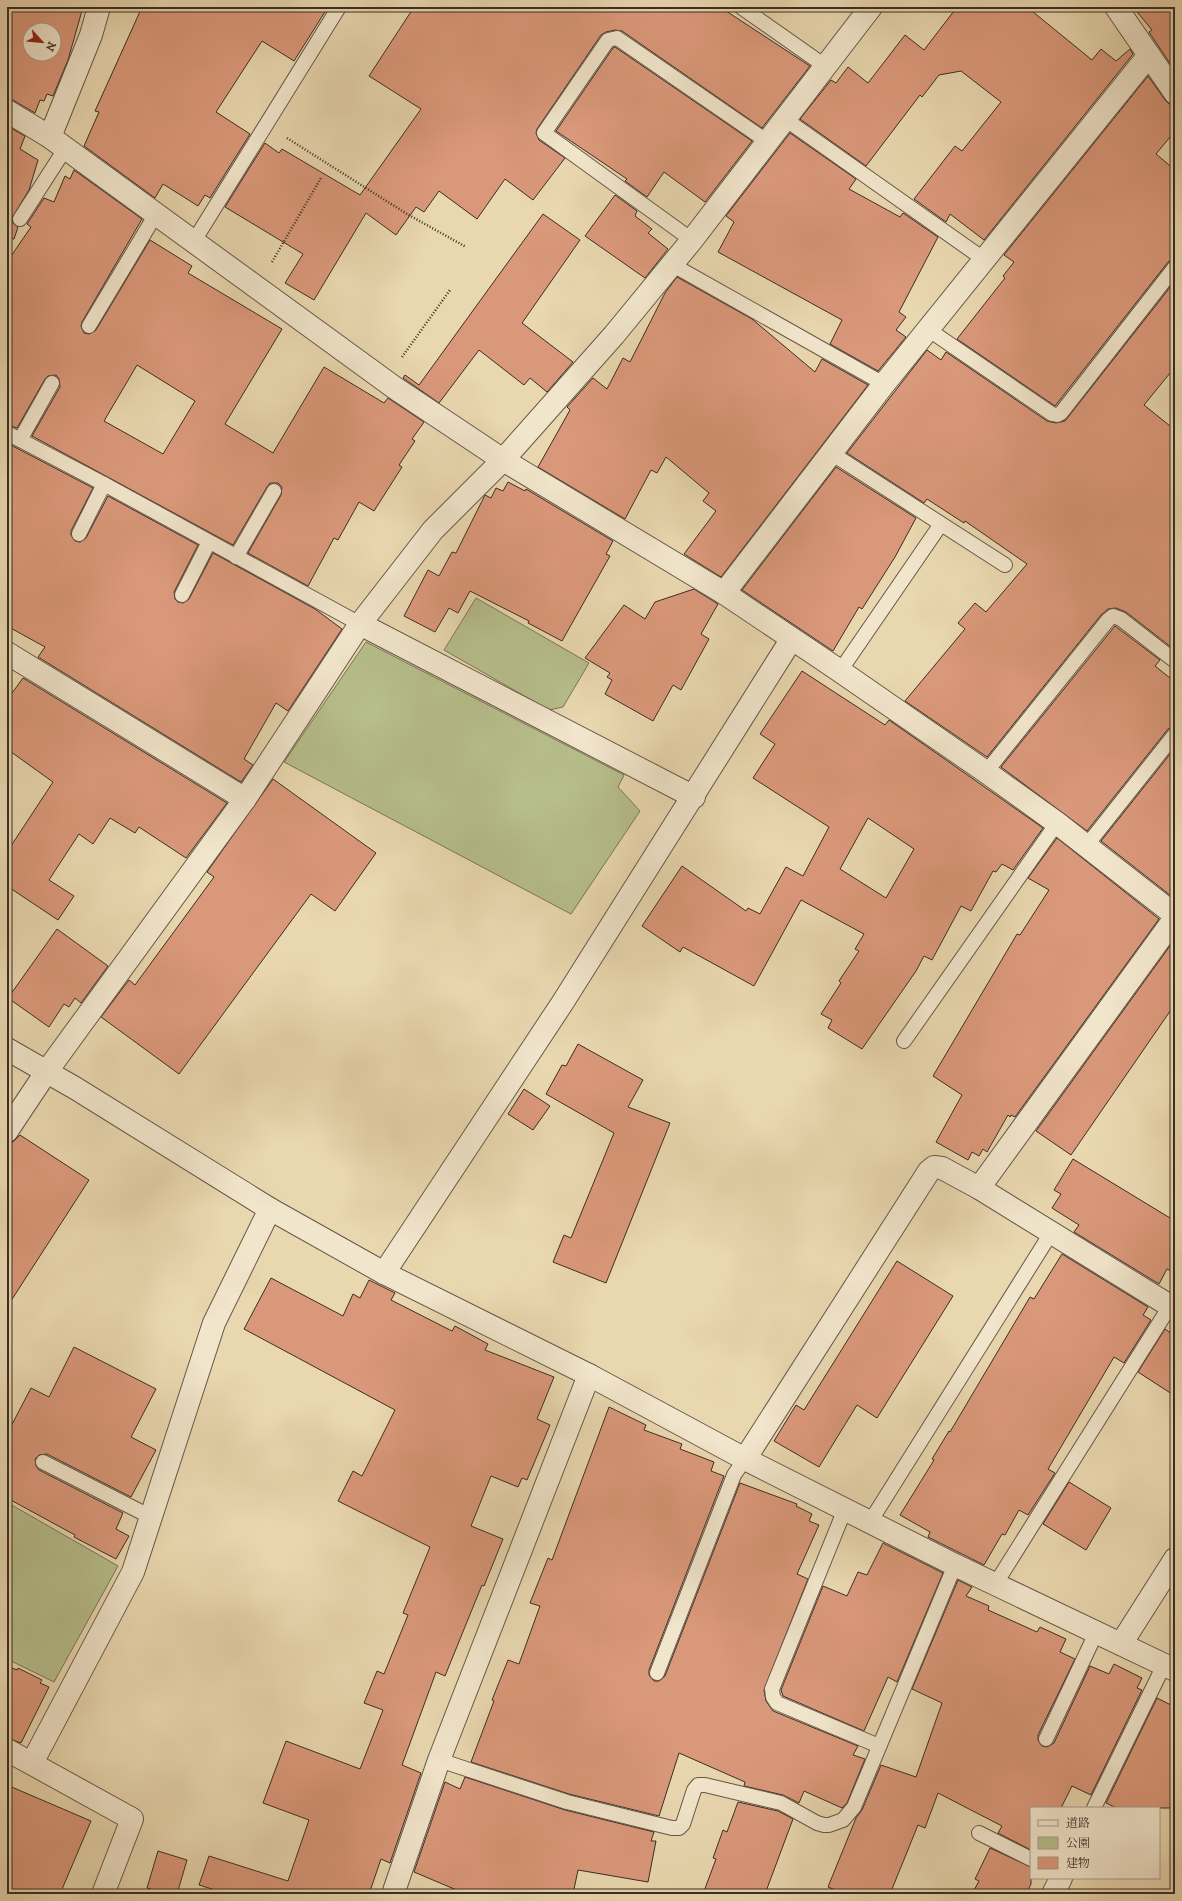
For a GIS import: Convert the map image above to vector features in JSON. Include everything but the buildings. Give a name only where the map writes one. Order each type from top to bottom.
[{"type":"street","points":[[58,143],[99,7]]},
{"type":"street","points":[[7,1131],[46,1071],[245,798],[360,624],[433,530],[503,460],[614,335],[692,240],[871,7]]},
{"type":"street","points":[[1116,7],[1175,93]]},
{"type":"street","points":[[724,593],[884,384],[1149,55]]},
{"type":"street","points":[[7,111],[58,143],[385,381],[503,460],[724,593],[791,640],[840,671],[1057,823],[1175,915]]},
{"type":"street","points":[[360,624],[694,797]]},
{"type":"street","points":[[384,1273],[563,1002],[694,797],[791,640]]},
{"type":"street","points":[[7,653],[245,798]]},
{"type":"street","points":[[979,1188],[1175,918]]},
{"type":"street","points":[[7,1049],[46,1071],[270,1209],[384,1273],[589,1375],[745,1458],[955,1565],[996,1583],[1096,1633],[1169,1667]]},
{"type":"street","points":[[745,1458],[929,1171],[934,1167],[942,1168],[979,1188],[1173,1307]]},
{"type":"street","points":[[32,1763],[133,1572],[214,1323],[270,1209]]},
{"type":"street","points":[[393,1894],[439,1760],[589,1375]]},
{"type":"street","points":[[1121,1644],[1175,1559]]},
{"type":"street","points":[[7,1750],[132,1819],[103,1894]]},
{"type":"street","points":[[1053,1894],[1060,1879]]},
{"type":"lane","points":[[194,242],[339,7]]},
{"type":"lane","points":[[741,7],[825,66]]},
{"type":"lane","points":[[692,240],[544,134],[608,40],[616,38],[768,142]]},
{"type":"lane","points":[[785,119],[985,260]]},
{"type":"lane","points":[[20,219],[58,143]]},
{"type":"lane","points":[[89,326],[156,214]]},
{"type":"lane","points":[[671,264],[884,384]]},
{"type":"lane","points":[[929,330],[1052,414],[1057,415],[1061,413],[1175,267]]},
{"type":"lane","points":[[20,440],[52,383]]},
{"type":"lane","points":[[7,434],[104,484],[360,624]]},
{"type":"lane","points":[[831,453],[1005,565]]},
{"type":"lane","points":[[79,534],[104,484]]},
{"type":"lane","points":[[236,557],[274,492]]},
{"type":"lane","points":[[840,671],[941,524]]},
{"type":"lane","points":[[182,595],[209,542]]},
{"type":"lane","points":[[986,772],[1108,620],[1113,616],[1121,618],[1175,661]]},
{"type":"lane","points":[[1087,845],[1175,734]]},
{"type":"lane","points":[[904,1041],[1057,823]]},
{"type":"lane","points":[[870,1522],[1051,1233]]},
{"type":"lane","points":[[996,1583],[1173,1307]]},
{"type":"lane","points":[[657,1674],[734,1474],[745,1458]]},
{"type":"lane","points":[[43,1462],[151,1517]]},
{"type":"lane","points":[[845,1509],[772,1689],[773,1697],[777,1703],[879,1746]]},
{"type":"lane","points":[[439,1760],[567,1802],[672,1828],[679,1828],[683,1824],[694,1790],[698,1785],[705,1784],[781,1803],[817,1823],[829,1825],[843,1820],[854,1807],[955,1565]]},
{"type":"lane","points":[[1046,1739],[1096,1633]]},
{"type":"lane","points":[[1095,1807],[1169,1667]]},
{"type":"lane","points":[[979,1833],[1030,1858]]},
{"type":"path","points":[[266,126],[407,214],[466,247]]},
{"type":"path","points":[[257,287],[321,178]]},
{"type":"path","points":[[385,381],[450,290]]},
{"type":"green space","points":[[476,598],[589,663],[563,707],[549,710],[444,650]]},
{"type":"green space","points":[[366,642],[624,775],[618,787],[640,811],[571,914],[284,762]]},
{"type":"green space","points":[[10,1504],[118,1566],[54,1682],[7,1659],[7,1509]]}]
